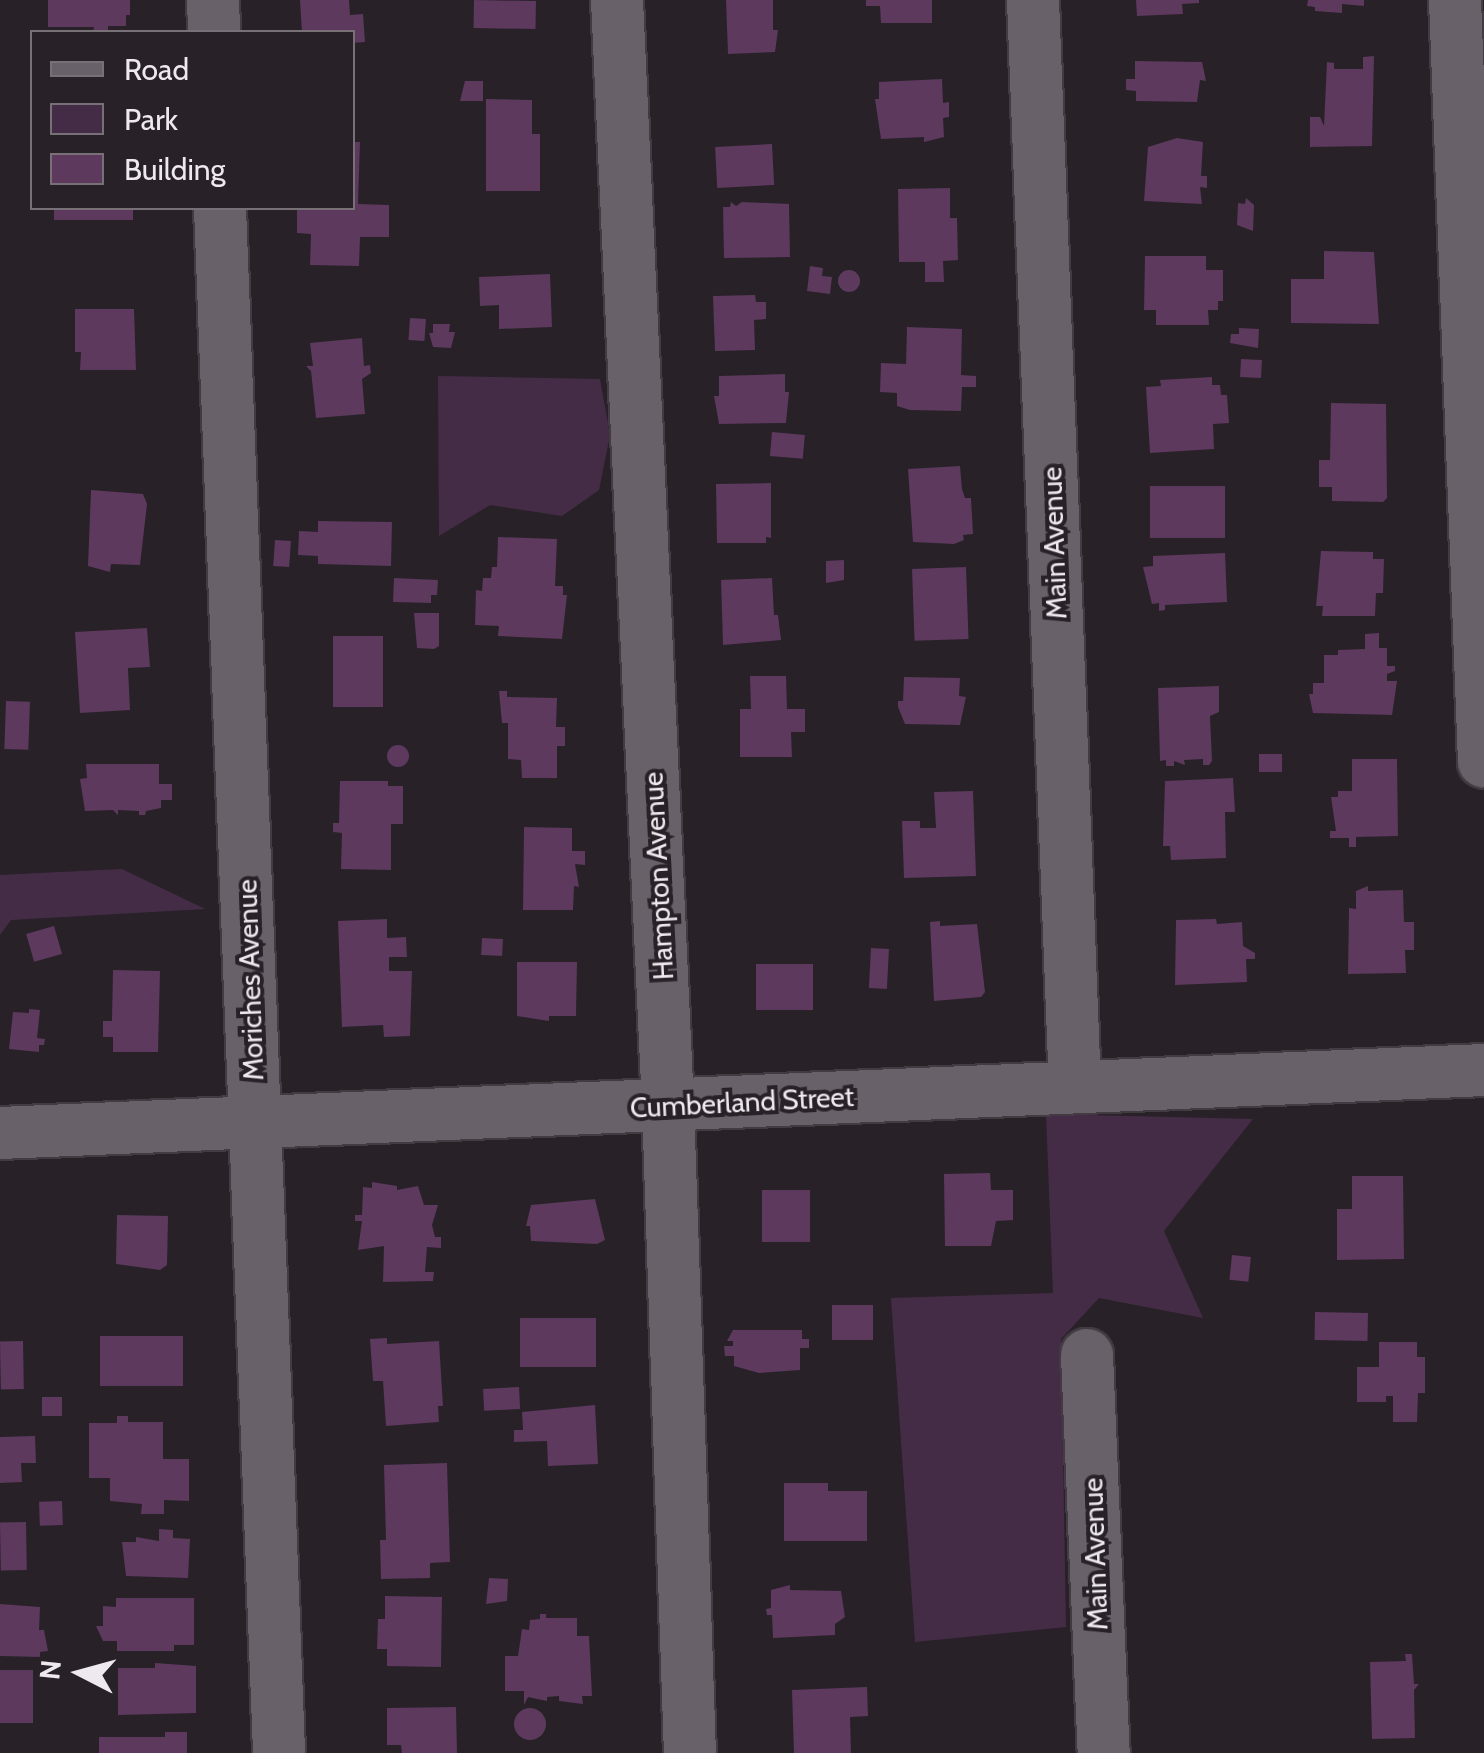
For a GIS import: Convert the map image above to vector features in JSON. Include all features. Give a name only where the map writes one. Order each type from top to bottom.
[{"type":"street","points":[[212,0],[214,30]]},
{"type":"street","name":"Hampton Avenue","points":[[617,0],[668,1105],[690,1753]]},
{"type":"street","name":"Main Avenue","points":[[1033,0],[1075,1086]]},
{"type":"street","points":[[1455,0],[1484,761]]},
{"type":"street","name":"Moriches Avenue","points":[[220,210],[280,1753]]},
{"type":"street","name":"Cumberland Street","points":[[0,1133],[1484,1070]]},
{"type":"street","name":"Main Avenue","points":[[1087,1355],[1104,1753]]},
{"type":"green space","points":[[438,376],[600,379],[610,435],[599,490],[562,516],[490,505],[439,536]]},
{"type":"green space","points":[[122,869],[205,909],[11,920],[0,935],[0,875]]},
{"type":"green space","points":[[1046,1114],[1253,1119],[1164,1231],[1203,1318],[1099,1298],[1061,1339],[1066,1627],[915,1642],[891,1298],[1053,1293]]},
{"type":"building","points":[[48,0],[130,0],[126,26],[108,26],[108,30],[48,27]]},
{"type":"building","points":[[300,0],[349,0],[350,15],[363,14],[365,42],[355,43],[355,30],[302,30]]},
{"type":"building","points":[[474,0],[536,1],[536,29],[474,28]]},
{"type":"building","points":[[726,0],[773,0],[773,30],[778,30],[775,52],[728,54]]},
{"type":"building","points":[[866,0],[932,0],[932,23],[881,23],[880,6],[866,6]]},
{"type":"building","points":[[1136,0],[1199,3],[1182,4],[1183,14],[1137,16]]},
{"type":"building","points":[[1308,0],[1364,0],[1364,6],[1342,4],[1342,13],[1315,11],[1315,7],[1307,6]]},
{"type":"building","points":[[1374,56],[1372,146],[1310,147],[1310,117],[1320,117],[1324,126],[1327,62],[1334,63],[1334,69],[1363,69],[1363,57]]},
{"type":"building","points":[[1135,61],[1202,62],[1206,81],[1200,80],[1197,102],[1136,101],[1136,91],[1126,90],[1126,79],[1135,79]]},
{"type":"building","points":[[942,79],[943,103],[949,102],[949,117],[943,118],[944,137],[924,142],[924,137],[881,139],[875,99],[879,99],[879,82]]},
{"type":"building","points":[[465,81],[483,81],[483,101],[460,101]]},
{"type":"building","points":[[486,99],[532,100],[532,134],[540,134],[540,191],[486,191]]},
{"type":"building","points":[[1177,138],[1203,142],[1201,176],[1207,176],[1207,188],[1200,187],[1202,204],[1144,201],[1148,147]]},
{"type":"building","points":[[355,142],[360,142],[358,204],[389,205],[389,237],[360,237],[359,266],[310,265],[311,234],[297,233],[297,210],[355,210]]},
{"type":"building","points":[[772,144],[774,185],[717,188],[715,147]]},
{"type":"building","points":[[950,188],[950,218],[957,218],[958,260],[943,261],[944,282],[925,282],[925,262],[899,262],[898,189]]},
{"type":"building","points":[[1246,198],[1254,205],[1253,231],[1237,225],[1238,203],[1245,204]]},
{"type":"building","points":[[731,202],[736,206],[742,202],[789,204],[790,257],[724,258],[723,207],[730,207]]},
{"type":"building","points":[[54,210],[133,210],[133,220],[54,220]]},
{"type":"building","points":[[1324,251],[1374,252],[1379,324],[1291,323],[1291,279],[1324,279]]},
{"type":"building","points":[[1145,256],[1206,256],[1206,270],[1223,270],[1223,301],[1218,301],[1218,310],[1208,310],[1209,325],[1156,325],[1156,310],[1144,310]]},
{"type":"building","points":[[810,266],[823,268],[822,276],[832,277],[830,294],[807,291]]},
{"type":"building","points":[[849,270],[857,273],[857,289],[849,292],[841,289],[838,281],[841,273]]},
{"type":"building","points":[[550,274],[552,327],[499,329],[499,305],[480,306],[479,277]]},
{"type":"building","points":[[755,295],[756,302],[766,302],[766,319],[754,320],[755,350],[715,351],[713,296]]},
{"type":"building","points":[[75,309],[134,309],[136,370],[80,370],[81,352],[75,352]]},
{"type":"building","points":[[410,318],[426,319],[424,341],[408,340]]},
{"type":"building","points":[[433,324],[450,324],[449,332],[455,332],[451,348],[433,347],[429,333],[433,333]]},
{"type":"building","points":[[907,327],[962,329],[961,375],[976,376],[976,387],[962,387],[961,411],[910,410],[897,406],[897,393],[880,392],[881,363],[906,364]]},
{"type":"building","points":[[1239,328],[1259,329],[1258,348],[1230,343],[1231,334],[1239,334]]},
{"type":"building","points":[[362,338],[364,366],[370,365],[371,373],[362,379],[365,414],[316,418],[311,371],[306,366],[313,366],[310,343]]},
{"type":"building","points":[[1241,359],[1262,360],[1261,378],[1240,377]]},
{"type":"building","points":[[785,374],[785,392],[789,392],[786,423],[719,424],[714,396],[719,396],[719,376]]},
{"type":"building","points":[[1212,377],[1212,385],[1220,385],[1221,395],[1227,395],[1229,423],[1213,424],[1214,449],[1150,453],[1146,387],[1161,386],[1160,380]]},
{"type":"building","points":[[1331,403],[1386,404],[1387,498],[1383,502],[1332,501],[1332,487],[1319,487],[1319,460],[1330,460]]},
{"type":"building","points":[[772,432],[805,435],[803,459],[770,456]]},
{"type":"building","points":[[960,466],[965,498],[971,498],[973,534],[963,535],[964,540],[954,544],[913,542],[908,469]]},
{"type":"building","points":[[771,483],[771,538],[766,537],[766,543],[717,543],[716,484]]},
{"type":"building","points":[[1150,486],[1225,486],[1225,538],[1150,538]]},
{"type":"building","points":[[91,490],[143,494],[147,504],[140,565],[111,564],[110,572],[88,566]]},
{"type":"building","points":[[318,521],[392,522],[391,566],[318,564],[318,556],[298,555],[299,531],[318,532]]},
{"type":"building","points":[[498,537],[557,539],[555,586],[563,586],[563,595],[567,595],[562,639],[498,636],[499,626],[475,625],[476,590],[482,591],[483,578],[491,578],[492,567],[497,567]]},
{"type":"building","points":[[275,540],[291,541],[289,567],[273,566]]},
{"type":"building","points":[[1321,551],[1373,552],[1373,559],[1384,559],[1383,593],[1376,593],[1375,616],[1322,616],[1323,606],[1316,606]]},
{"type":"building","points":[[1225,553],[1227,602],[1165,605],[1165,610],[1159,611],[1159,603],[1152,604],[1143,567],[1153,566],[1153,556]]},
{"type":"building","points":[[844,560],[844,580],[826,583],[826,561]]},
{"type":"building","points":[[966,567],[969,639],[915,641],[912,569]]},
{"type":"building","points":[[394,578],[438,580],[437,595],[431,595],[431,603],[393,602]]},
{"type":"building","points":[[772,578],[774,615],[778,615],[781,640],[723,645],[721,580]]},
{"type":"building","points":[[414,613],[439,613],[439,646],[417,648]]},
{"type":"building","points":[[147,628],[150,667],[128,668],[130,710],[80,713],[75,632]]},
{"type":"building","points":[[1379,633],[1379,648],[1387,648],[1387,666],[1395,666],[1395,671],[1387,674],[1387,681],[1397,681],[1392,715],[1313,713],[1309,694],[1313,694],[1313,683],[1324,683],[1324,655],[1365,649],[1365,634]]},
{"type":"building","points":[[333,636],[383,636],[383,707],[333,707]]},
{"type":"building","points":[[750,676],[786,676],[787,709],[805,709],[805,732],[791,732],[792,757],[740,757],[740,709],[751,709]]},
{"type":"building","points":[[904,677],[960,678],[959,696],[966,697],[960,725],[905,724],[898,707],[898,701],[903,701]]},
{"type":"building","points":[[1219,686],[1219,712],[1210,716],[1212,761],[1203,765],[1203,759],[1184,760],[1185,765],[1174,761],[1174,766],[1166,766],[1166,760],[1160,761],[1158,688]]},
{"type":"building","points":[[499,691],[507,691],[507,697],[557,698],[556,727],[565,727],[565,746],[557,746],[557,778],[522,778],[521,760],[508,759],[508,723],[502,723]]},
{"type":"building","points":[[6,701],[30,702],[28,750],[4,749]]},
{"type":"building","points":[[398,745],[406,748],[406,764],[398,767],[390,764],[387,756],[390,748]]},
{"type":"building","points":[[1259,754],[1282,754],[1282,772],[1259,772]]},
{"type":"building","points":[[1352,759],[1397,759],[1398,836],[1356,837],[1356,847],[1349,847],[1349,838],[1330,838],[1330,831],[1336,831],[1331,797],[1338,797],[1338,791],[1352,791]]},
{"type":"building","points":[[86,764],[159,764],[159,784],[172,784],[172,800],[161,800],[161,808],[146,811],[145,815],[139,815],[139,811],[118,810],[118,815],[113,810],[85,811],[80,779],[87,778]]},
{"type":"building","points":[[1233,778],[1235,812],[1225,812],[1226,858],[1171,860],[1170,846],[1163,846],[1165,781]]},
{"type":"building","points":[[340,781],[388,781],[388,786],[403,786],[403,824],[391,824],[391,870],[341,869],[342,833],[333,832],[333,823],[339,823]]},
{"type":"building","points":[[973,791],[976,876],[904,878],[902,821],[920,821],[920,828],[936,828],[934,792]]},
{"type":"building","points":[[524,827],[572,828],[572,851],[585,851],[585,865],[575,864],[579,887],[574,886],[573,910],[523,910]]},
{"type":"building","points":[[1368,886],[1368,891],[1403,890],[1404,922],[1414,922],[1414,950],[1405,950],[1406,973],[1348,974],[1349,908],[1356,909],[1356,891]]},
{"type":"building","points":[[387,919],[387,938],[406,937],[407,957],[389,957],[389,971],[412,971],[410,1036],[384,1037],[383,1025],[342,1027],[338,921]]},
{"type":"building","points":[[1216,919],[1217,924],[1242,922],[1243,946],[1255,953],[1255,959],[1246,959],[1247,982],[1175,985],[1176,920]]},
{"type":"building","points":[[940,921],[940,926],[977,924],[985,992],[981,997],[934,1001],[930,922]]},
{"type":"building","points":[[54,926],[62,954],[34,962],[26,934]]},
{"type":"building","points":[[482,938],[503,939],[502,956],[481,955]]},
{"type":"building","points":[[871,948],[889,949],[887,989],[869,988]]},
{"type":"building","points":[[517,962],[577,962],[576,1016],[549,1016],[549,1021],[517,1016]]},
{"type":"building","points":[[756,964],[813,964],[813,1010],[756,1010]]},
{"type":"building","points":[[113,970],[160,971],[158,1052],[113,1052],[113,1037],[103,1037],[103,1021],[112,1021]]},
{"type":"building","points":[[29,1009],[40,1010],[37,1038],[45,1039],[44,1045],[39,1045],[39,1052],[9,1049],[13,1012],[29,1013]]},
{"type":"building","points":[[990,1173],[991,1190],[1013,1190],[1013,1220],[996,1221],[991,1246],[945,1246],[944,1174]]},
{"type":"building","points":[[1352,1176],[1403,1176],[1404,1259],[1337,1260],[1337,1209],[1352,1209]]},
{"type":"building","points":[[372,1182],[397,1186],[397,1190],[418,1186],[424,1205],[438,1205],[432,1225],[435,1237],[441,1237],[441,1248],[427,1247],[425,1272],[434,1272],[433,1281],[383,1282],[384,1246],[358,1250],[362,1221],[355,1221],[355,1215],[362,1215],[363,1187],[372,1188]]},
{"type":"building","points":[[762,1190],[810,1190],[810,1242],[762,1242]]},
{"type":"building","points":[[595,1199],[605,1240],[597,1244],[531,1241],[530,1226],[526,1226],[531,1205]]},
{"type":"building","points":[[117,1215],[168,1216],[167,1265],[160,1270],[116,1264]]},
{"type":"building","points":[[1232,1255],[1251,1257],[1248,1282],[1229,1280]]},
{"type":"building","points":[[832,1305],[873,1305],[873,1340],[832,1340]]},
{"type":"building","points":[[1315,1312],[1368,1313],[1368,1341],[1315,1340]]},
{"type":"building","points":[[520,1318],[596,1318],[596,1367],[520,1367]]},
{"type":"building","points":[[733,1330],[802,1330],[802,1339],[809,1339],[809,1348],[800,1348],[800,1370],[759,1373],[734,1366],[734,1356],[725,1356],[724,1346],[733,1346],[733,1341],[727,1341]]},
{"type":"building","points":[[100,1336],[183,1336],[183,1386],[100,1386]]},
{"type":"building","points":[[387,1338],[387,1344],[439,1341],[443,1406],[438,1406],[439,1422],[386,1426],[383,1381],[373,1381],[370,1339]]},
{"type":"building","points":[[0,1341],[23,1341],[24,1389],[1,1389]]},
{"type":"building","points":[[1379,1342],[1417,1342],[1417,1357],[1425,1357],[1425,1393],[1418,1393],[1417,1422],[1393,1422],[1393,1396],[1386,1396],[1386,1402],[1357,1402],[1357,1367],[1379,1367]]},
{"type":"building","points":[[519,1387],[520,1409],[484,1411],[483,1389]]},
{"type":"building","points":[[42,1397],[62,1397],[62,1416],[42,1416]]},
{"type":"building","points":[[595,1405],[598,1464],[548,1466],[547,1441],[514,1442],[514,1430],[523,1430],[522,1412]]},
{"type":"building","points":[[117,1416],[128,1416],[128,1422],[163,1422],[163,1459],[189,1459],[189,1501],[164,1500],[164,1514],[141,1514],[142,1504],[110,1501],[110,1478],[89,1478],[89,1423],[117,1423]]},
{"type":"building","points":[[35,1436],[36,1463],[21,1463],[22,1482],[0,1483],[0,1437]]},
{"type":"building","points":[[447,1463],[450,1562],[430,1563],[430,1578],[381,1579],[380,1540],[386,1540],[384,1465]]},
{"type":"building","points":[[784,1483],[828,1483],[828,1491],[867,1491],[867,1541],[784,1541]]},
{"type":"building","points":[[62,1501],[63,1525],[40,1526],[39,1502]]},
{"type":"building","points":[[0,1522],[26,1522],[27,1570],[1,1570]]},
{"type":"building","points":[[159,1529],[173,1530],[173,1538],[190,1539],[188,1578],[126,1576],[122,1542],[136,1542],[136,1537],[159,1541]]},
{"type":"building","points":[[489,1578],[508,1579],[507,1601],[486,1604]]},
{"type":"building","points":[[790,1585],[790,1590],[841,1591],[845,1617],[835,1624],[835,1635],[773,1638],[772,1615],[767,1615],[766,1609],[771,1608],[771,1590]]},
{"type":"building","points":[[385,1596],[442,1597],[441,1667],[387,1666],[387,1649],[377,1649],[378,1619],[385,1619]]},
{"type":"building","points":[[116,1598],[194,1598],[194,1645],[174,1645],[174,1651],[117,1651],[117,1641],[103,1641],[96,1626],[103,1626],[103,1606],[116,1607]]},
{"type":"building","points":[[0,1604],[40,1607],[39,1630],[44,1630],[48,1651],[40,1652],[40,1657],[0,1656]]},
{"type":"building","points":[[540,1614],[546,1614],[546,1618],[577,1618],[577,1636],[589,1636],[592,1696],[582,1696],[583,1704],[559,1701],[559,1696],[547,1697],[547,1701],[528,1697],[524,1705],[524,1691],[505,1691],[505,1656],[518,1656],[522,1629],[529,1630],[530,1620],[540,1619]]},
{"type":"building","points":[[1405,1654],[1412,1654],[1414,1684],[1419,1684],[1414,1690],[1415,1738],[1372,1739],[1370,1662],[1406,1661]]},
{"type":"building","points":[[155,1663],[196,1666],[196,1713],[118,1715],[118,1668],[155,1668]]},
{"type":"building","points":[[0,1670],[33,1670],[33,1723],[0,1723]]},
{"type":"building","points":[[867,1687],[868,1716],[850,1717],[851,1753],[794,1753],[792,1690]]},
{"type":"building","points":[[456,1707],[457,1753],[402,1753],[401,1745],[387,1745],[387,1708]]},
{"type":"building","points":[[530,1708],[542,1712],[546,1724],[542,1736],[530,1740],[518,1736],[514,1724],[518,1712]]},
{"type":"building","points":[[165,1732],[187,1732],[187,1753],[99,1753],[99,1737],[165,1737]]}]
